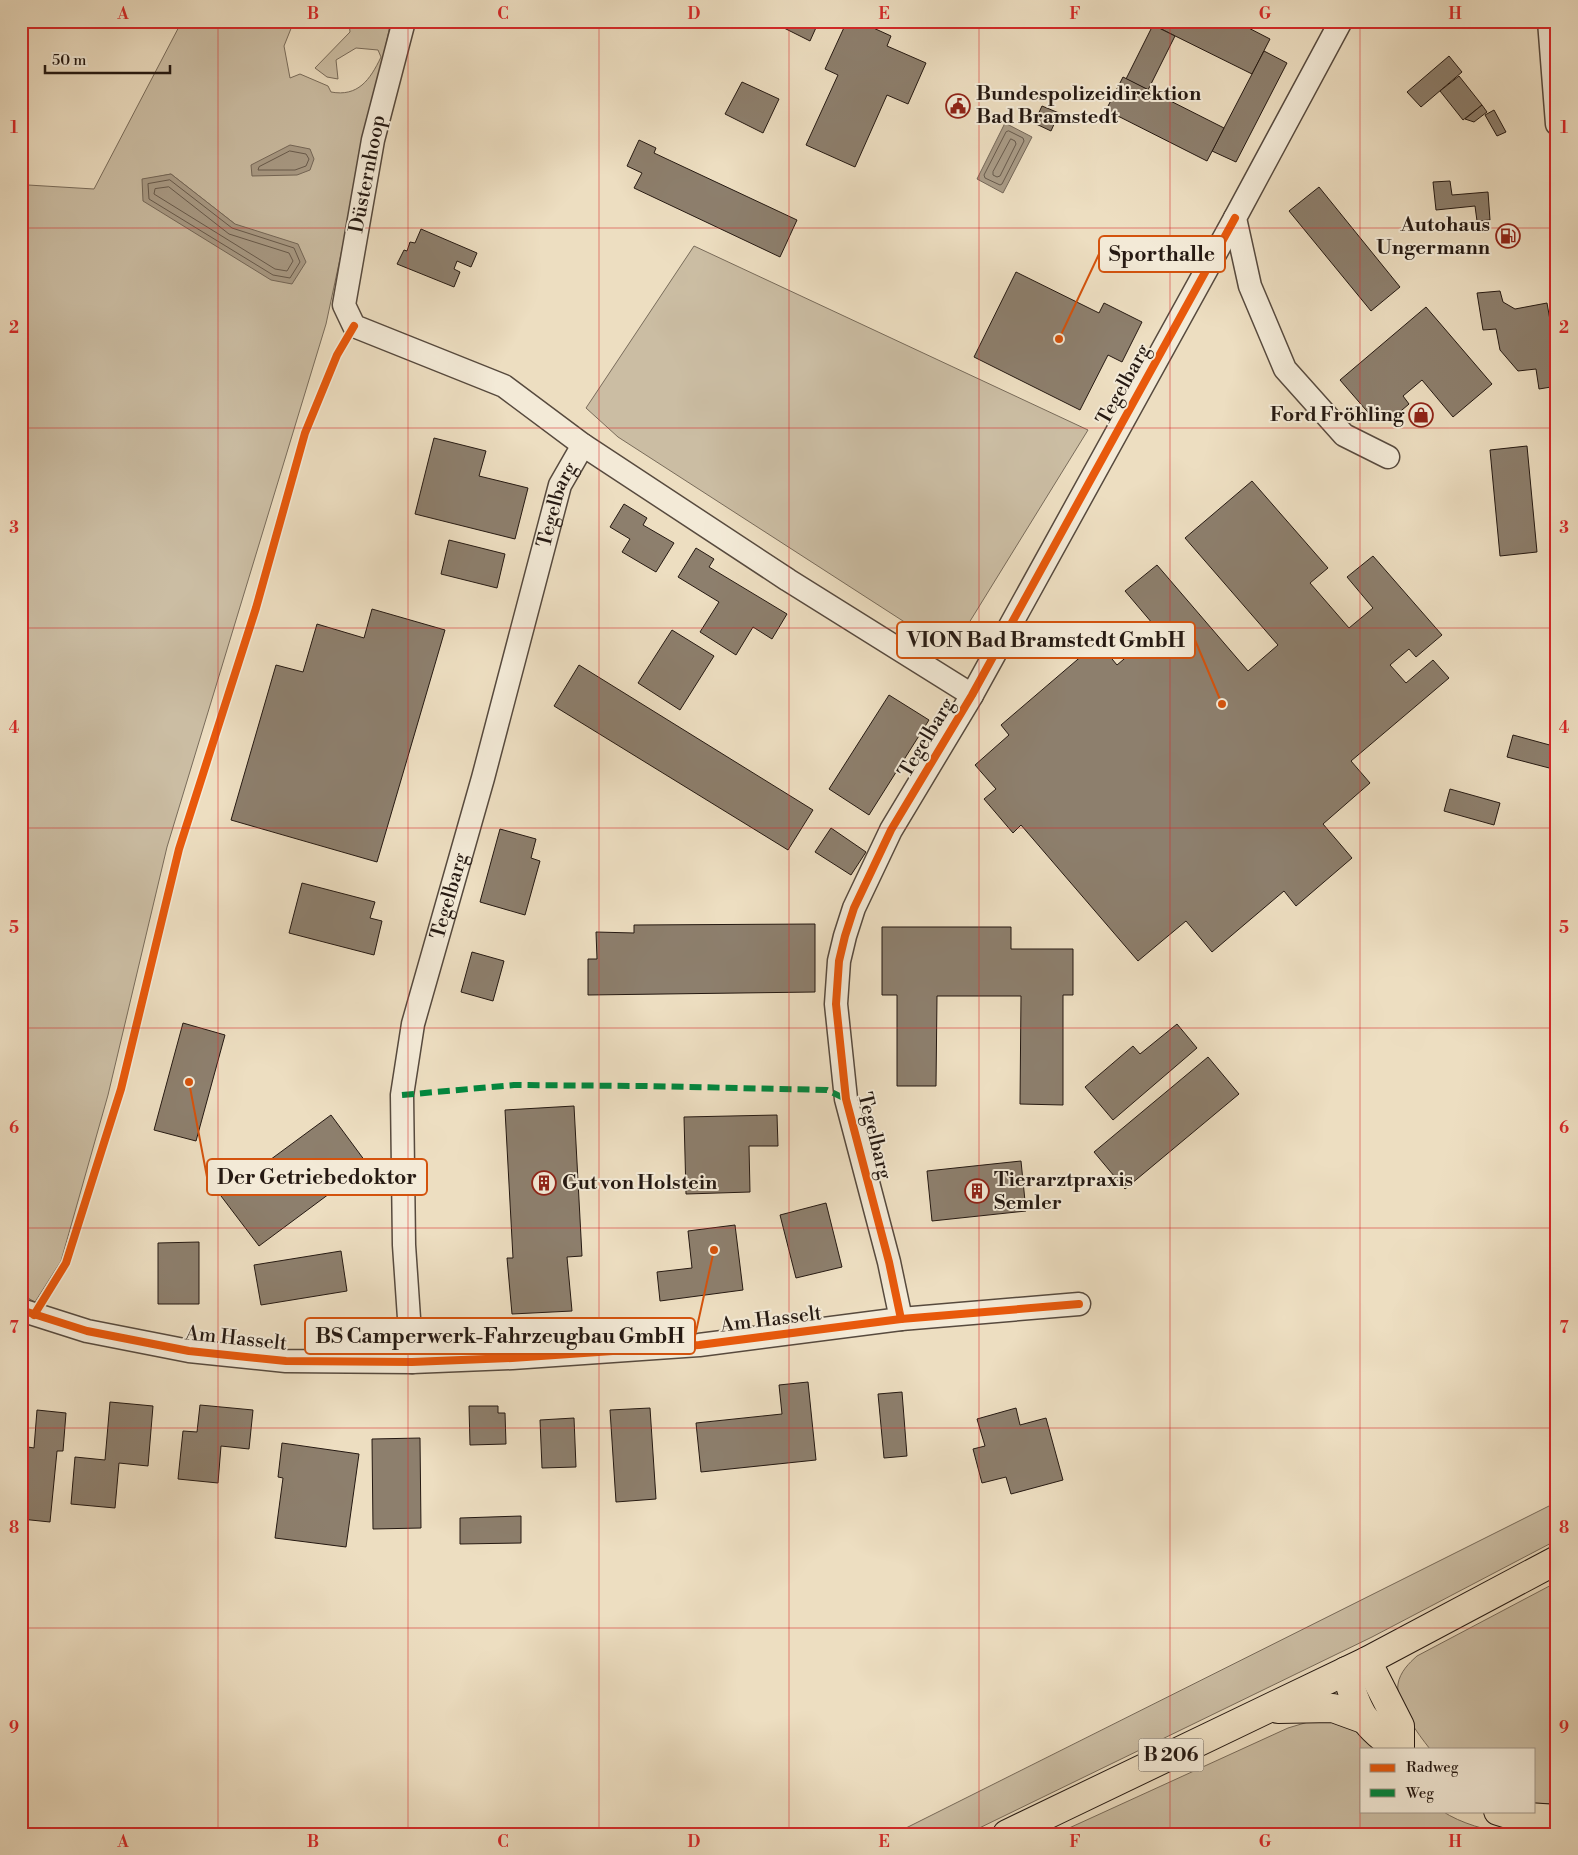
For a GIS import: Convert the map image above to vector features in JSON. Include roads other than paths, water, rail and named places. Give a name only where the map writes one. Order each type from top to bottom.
[{"type":"main road","name":"B 206","points":[[1007,1834],[1357,1666],[1557,1560]]},
{"type":"main road","points":[[1357,1666],[1357,1706],[1381,1738],[1398,1748]]},
{"type":"main road","points":[[1357,1666],[1400,1726],[1400,1748]]},
{"type":"main road","points":[[1268,1709],[1332,1708],[1366,1720]]},
{"type":"main road","points":[[1501,1812],[1514,1816],[1557,1819]]},
{"type":"street","name":"Düsternhoop","points":[[354,326],[344,306],[373,140],[404,21]]},
{"type":"street","name":"Tegelbarg","points":[[901,1319],[889,1262],[846,1099],[836,1004],[839,961],[854,908],[891,830],[972,695],[1235,218],[1341,21]]},
{"type":"street","points":[[1549,21],[1557,124]]},
{"type":"street","points":[[1235,218],[1250,286],[1285,370],[1344,435],[1388,457]]},
{"type":"street","name":"Tegelbarg","points":[[354,326],[504,386],[583,444],[788,580],[972,695]]},
{"type":"street","name":"Tegelbarg","points":[[412,1362],[404,1245],[402,1095],[413,1024],[483,778],[560,485],[583,444]]},
{"type":"street","name":"Am Hasselt","points":[[21,1310],[87,1331],[189,1351],[286,1361],[412,1362],[699,1346],[901,1319],[1079,1304]]},
{"type":"water","points":[[1005,123],[1032,137],[1003,193],[977,179]]},
{"type":"water","points":[[290,145],[310,149],[314,159],[310,170],[297,175],[252,176],[251,165]]},
{"type":"water","points":[[171,174],[235,224],[298,244],[306,262],[292,284],[271,280],[143,201],[142,179]]},
{"type":"place","name":"Bundespolizeidirektion Bad Bramstedt","points":[[958,106]]},
{"type":"place","name":"Autohaus Ungermann","points":[[1508,236]]},
{"type":"place","name":"Sporthalle","points":[[1059,339]]},
{"type":"place","name":"Ford Fröhling","points":[[1421,415]]},
{"type":"place","name":"VION Bad Bramstedt GmbH","points":[[1222,704]]},
{"type":"place","name":"Der Getriebedoktor","points":[[189,1082]]},
{"type":"place","name":"Gut von Holstein","points":[[544,1183]]},
{"type":"place","name":"Tierarztpraxis Semler","points":[[977,1191]]},
{"type":"place","name":"BS Camperwerk-Fahrzeugbau GmbH","points":[[714,1250]]}]
